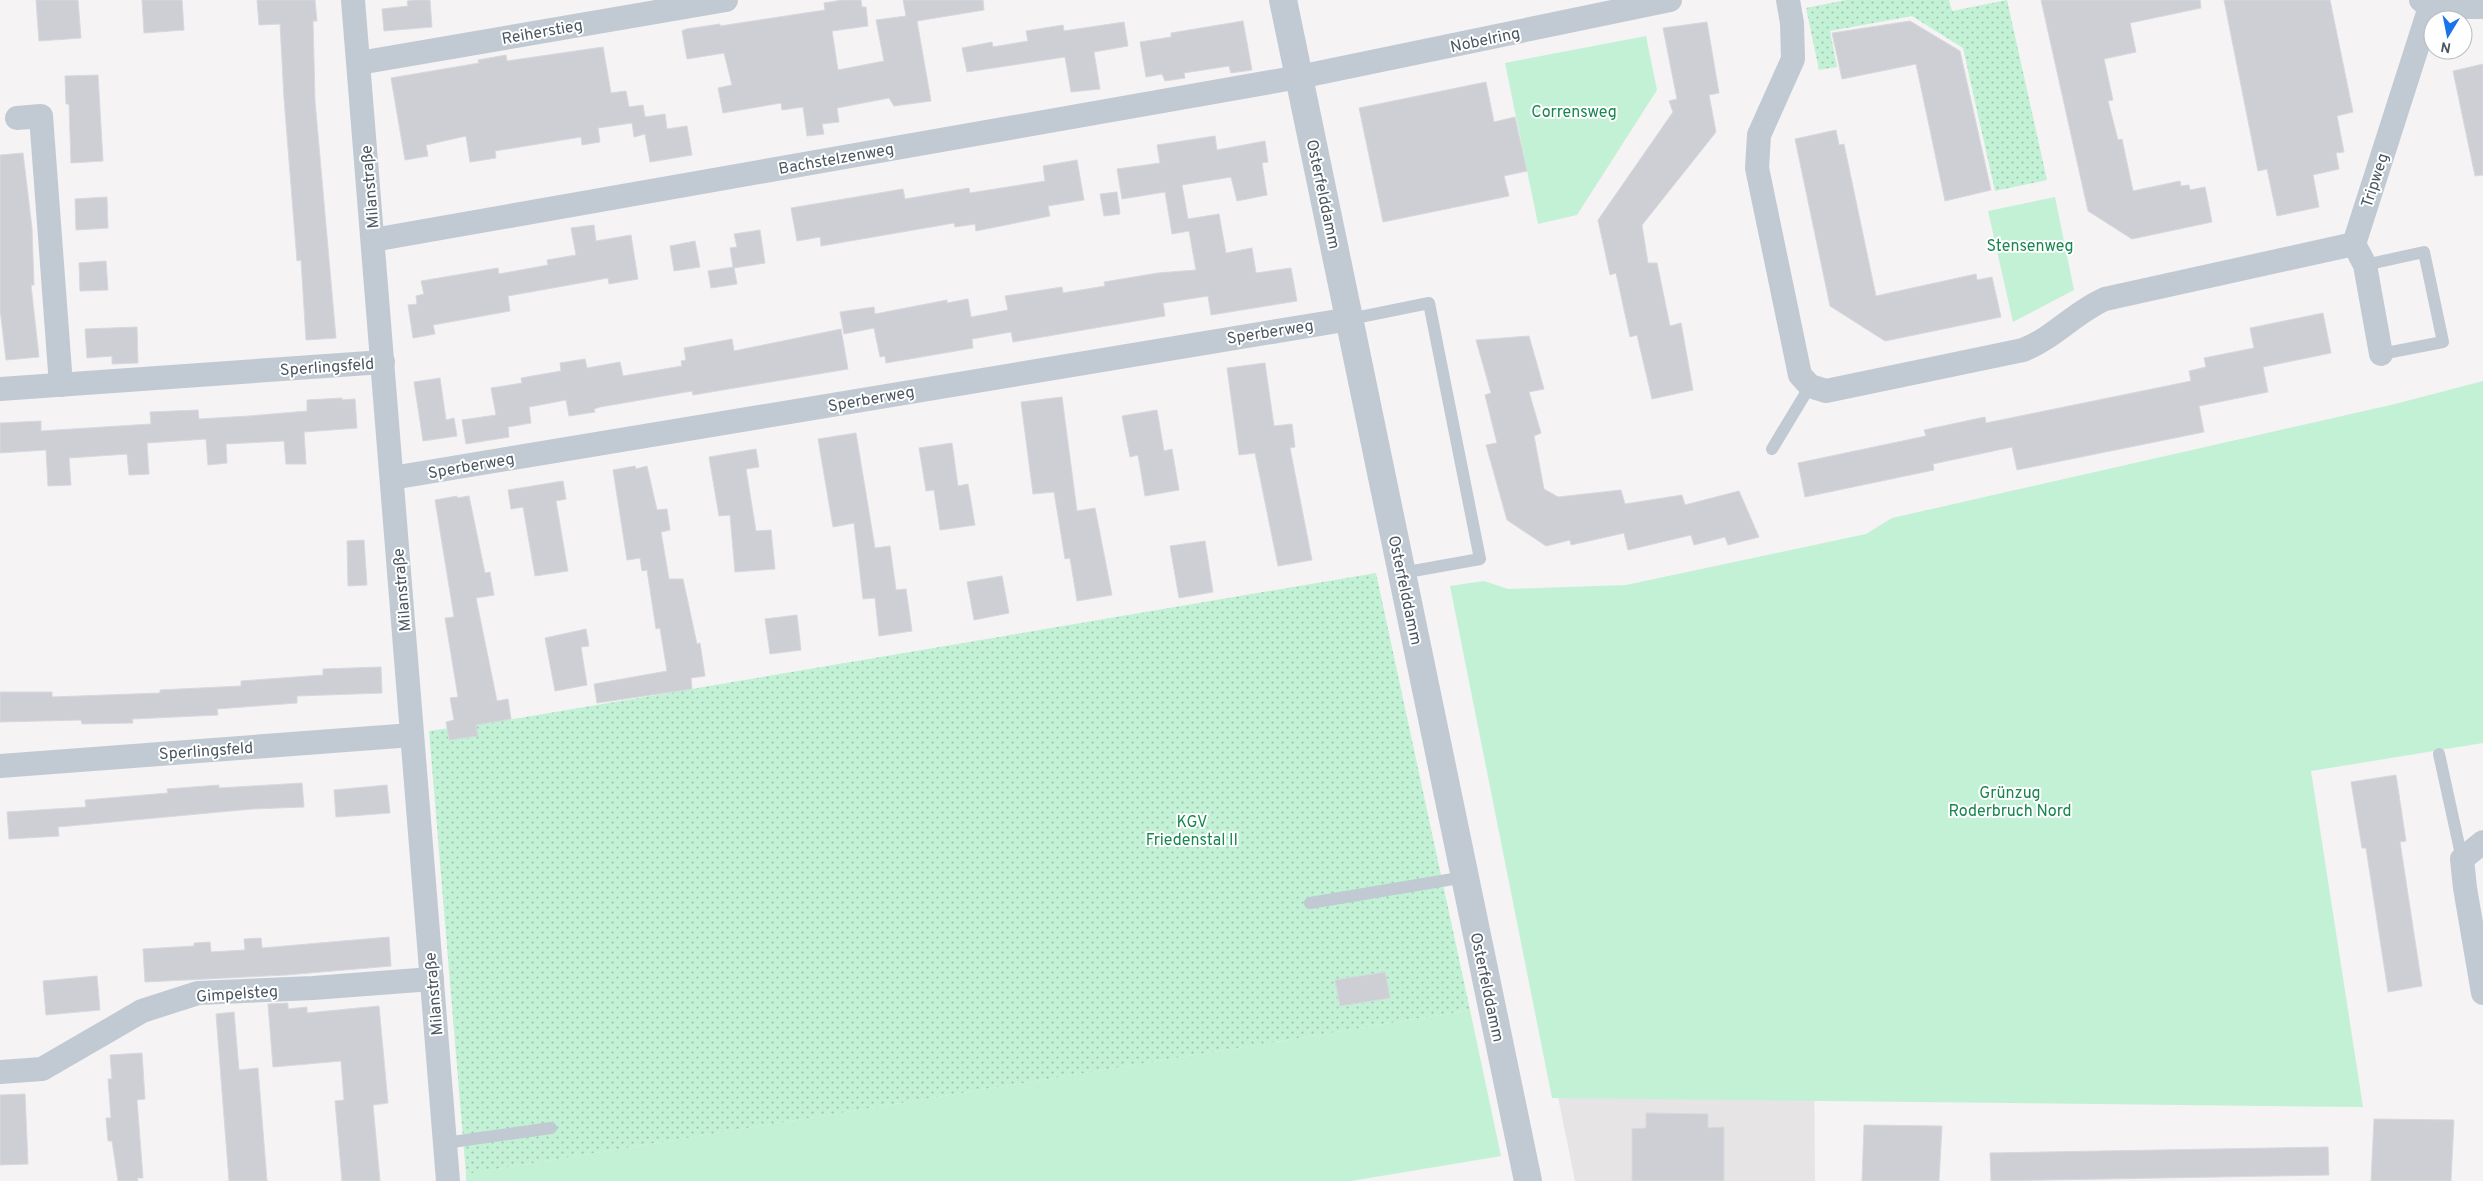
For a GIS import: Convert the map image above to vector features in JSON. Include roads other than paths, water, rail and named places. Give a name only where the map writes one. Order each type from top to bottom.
[{"type":"street","name":"Milanstraße","points":[[353,0],[448,1181]]},
{"type":"street","name":"Reiherstieg","points":[[359,63],[726,0]]},
{"type":"street","name":"Osterfelddamm","points":[[1283,0],[1528,1181]]},
{"type":"street","name":"Nobelring","points":[[1299,77],[1670,0]]},
{"type":"street","points":[[1788,0],[1792,23],[1792,59],[1759,135],[1757,168],[1800,375],[1810,386],[1826,392],[2023,350],[2040,343],[2089,306],[2104,299],[2354,244],[2365,265],[2381,354]]},
{"type":"street","points":[[2426,3],[2483,8]]},
{"type":"street","name":"Tripweg","points":[[2354,244],[2426,3]]},
{"type":"street","name":"Bachstelzenweg","points":[[373,240],[1299,77]]},
{"type":"street","points":[[17,118],[41,116],[61,385]]},
{"type":"street","name":"Sperberweg","points":[[392,478],[1350,319]]},
{"type":"street","name":"Sperlingsfeld","points":[[0,389],[383,362]]},
{"type":"street","name":"Sperlingsfeld","points":[[0,766],[412,735]]},
{"type":"street","points":[[2483,842],[2462,859],[2464,888],[2483,993]]},
{"type":"street","name":"Gimpelsteg","points":[[0,1072],[42,1069],[142,1011],[198,993],[313,988],[432,979]]},
{"type":"lane","points":[[2365,265],[2424,252],[2442,342],[2381,354]]},
{"type":"lane","points":[[1350,319],[1429,302],[1480,559],[1402,572]]},
{"type":"lane","points":[[1772,449],[1810,386]]},
{"type":"lane","points":[[2439,754],[2462,859]]},
{"type":"lane","points":[[1310,903],[1465,877]]},
{"type":"lane","points":[[445,1143],[551,1128]]},
{"type":"park label","name":"Corrensweg","points":[[1574,111]]},
{"type":"park label","name":"Stensenweg","points":[[2030,245]]},
{"type":"park label","name":"Grünzug Roderbruch Nord","points":[[2010,801]]},
{"type":"park label","name":"KGV Friedenstal II","points":[[1192,830]]}]
